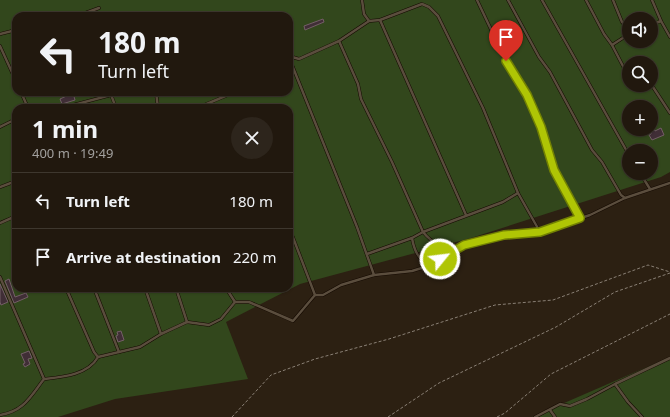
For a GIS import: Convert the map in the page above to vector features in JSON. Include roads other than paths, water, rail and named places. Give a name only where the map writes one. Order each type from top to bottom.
[{"type":"lane","points":[[362,0],[364,14],[369,21]]},
{"type":"lane","points":[[477,0],[506,61],[527,95],[541,127],[554,170],[580,218]]},
{"type":"lane","points":[[508,0],[539,57],[550,72],[592,150],[602,162],[621,195],[625,198]]},
{"type":"lane","points":[[542,0],[623,144]]},
{"type":"lane","points":[[586,0],[622,64]]},
{"type":"lane","points":[[613,0],[622,22]]},
{"type":"lane","points":[[652,0],[670,37]]},
{"type":"lane","points":[[294,58],[299,58],[338,42],[369,21],[380,20],[422,4],[429,7],[438,16],[483,108],[518,194],[540,232]]},
{"type":"lane","points":[[88,12],[99,8]]},
{"type":"lane","points":[[380,20],[466,215]]},
{"type":"lane","points":[[0,34],[12,31]]},
{"type":"lane","points":[[612,45],[622,39]]},
{"type":"lane","points":[[338,42],[358,84],[361,99],[392,162],[423,232],[430,241],[437,245],[463,246]]},
{"type":"lane","points":[[0,46],[12,72]]},
{"type":"lane","points":[[293,70],[367,254],[374,275]]},
{"type":"lane","points":[[656,92],[670,113]]},
{"type":"lane","points":[[76,104],[104,96]]},
{"type":"lane","points":[[206,104],[226,96]]},
{"type":"lane","points":[[0,127],[12,121]]},
{"type":"lane","points":[[644,180],[650,189]]},
{"type":"lane","points":[[0,187],[12,182]]},
{"type":"lane","points":[[235,302],[249,302],[293,321],[315,295],[323,295],[341,285],[374,275],[412,271],[428,266],[463,246],[504,235],[540,232],[590,215],[625,198],[670,183]]},
{"type":"lane","points":[[367,254],[503,202],[518,194]]},
{"type":"lane","points":[[0,223],[12,218]]},
{"type":"lane","points":[[293,237],[315,295]]},
{"type":"lane","points":[[412,238],[420,260],[428,266]]},
{"type":"lane","points":[[0,277],[44,379]]},
{"type":"lane","points":[[68,292],[94,352],[98,357]]},
{"type":"lane","points":[[96,292],[119,352]]},
{"type":"lane","points":[[145,292],[161,334]]},
{"type":"lane","points":[[177,292],[187,322]]},
{"type":"lane","points":[[229,292],[235,302]]},
{"type":"lane","points":[[0,415],[9,414],[22,407],[44,379],[69,376],[94,364],[98,357],[140,347],[161,334],[187,322],[210,325],[221,319],[235,302]]},
{"type":"lane","points":[[535,417],[560,404],[570,406],[670,358]]},
{"type":"lane","points":[[615,384],[628,402],[642,417]]},
{"type":"lane","points":[[550,410],[555,417]]}]
